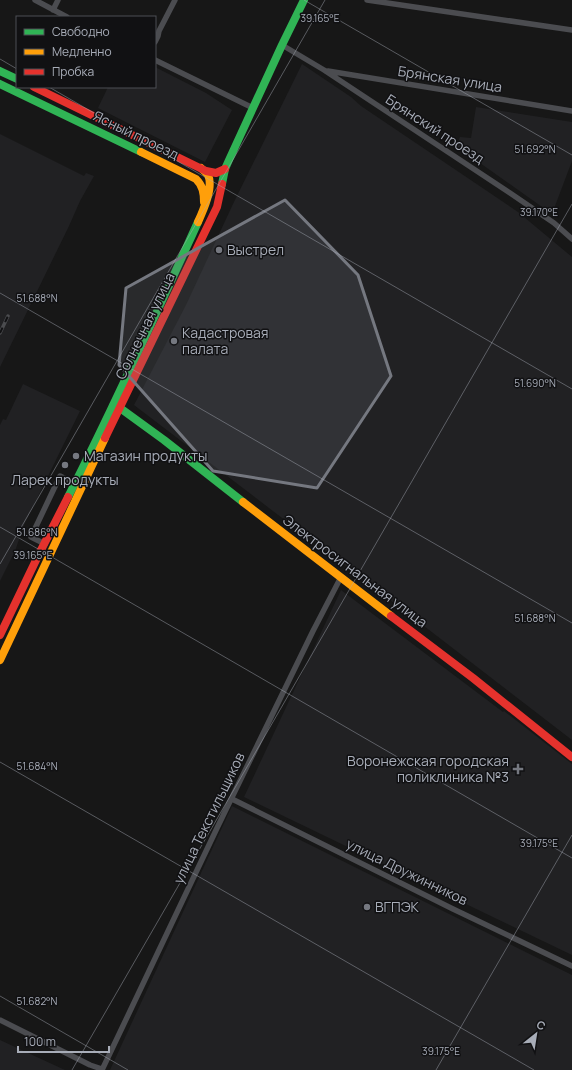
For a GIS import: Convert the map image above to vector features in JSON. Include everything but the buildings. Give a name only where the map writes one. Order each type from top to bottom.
[{"type":"main road","name":"Солнечная улица","points":[[0,636],[75,484],[217,207],[225,169],[304,0]]},
{"type":"main road","points":[[0,71],[16,79]]},
{"type":"main road","name":"Ясный проезд","points":[[0,84],[194,176],[203,188],[203,206]]},
{"type":"main road","name":"Ясный проезд","points":[[36,88],[213,174],[218,174],[225,169]]},
{"type":"main road","points":[[201,168],[208,175],[210,187],[208,196],[203,206]]},
{"type":"main road","name":"Солнечная улица","points":[[0,660],[116,406],[203,206]]},
{"type":"main road","name":"Электросигнальная улица","points":[[116,406],[164,440],[473,678],[572,757]]},
{"type":"street","points":[[35,0],[65,16]]},
{"type":"street","points":[[53,10],[58,0]]},
{"type":"street","points":[[156,40],[175,0]]},
{"type":"street","points":[[367,0],[572,30]]},
{"type":"street","name":"Брянский проезд","points":[[282,45],[324,70],[554,223],[572,239]]},
{"type":"street","points":[[156,60],[254,108]]},
{"type":"street","name":"Брянская улица","points":[[324,70],[572,111]]},
{"type":"street","points":[[45,544],[31,537],[60,476],[75,484]]},
{"type":"street","name":"улица Текстильщиков","points":[[102,1070],[313,631],[341,577]]},
{"type":"street","name":"улица Дружинников","points":[[232,799],[572,966]]},
{"type":"street","points":[[0,1020],[102,1070]]},
{"type":"highlighted area","points":[[285,200],[358,275],[391,376],[317,488],[213,471],[119,365],[126,288]]},
{"type":"shaded area","points":[[302,64],[351,97],[361,106],[518,212],[572,257],[572,740],[134,405],[186,305],[233,204]]},
{"type":"shaded area","points":[[156,68],[206,93],[232,110],[205,162],[98,108],[108,88],[156,88]]},
{"type":"shaded area","points":[[476,107],[572,122],[572,161],[552,214],[456,146],[460,137],[471,138]]},
{"type":"shaded area","points":[[0,134],[84,176],[86,173],[94,176],[80,201],[0,367]]},
{"type":"shaded area","points":[[23,384],[80,411],[24,525],[15,551],[0,581],[0,425],[3,419],[6,420]]},
{"type":"shaded area","points":[[341,590],[503,712],[504,711],[572,764],[572,955],[244,797]]},
{"type":"shaded area","points":[[232,806],[572,975],[572,1070],[110,1070]]},
{"type":"shaded area","points":[[0,1040],[65,1070],[0,1070]]},
{"type":"railway","points":[[0,333],[8,316]]},
{"type":"traffic: fast","points":[[222,184],[225,169],[229,160],[304,0]]},
{"type":"traffic: fast","points":[[0,71],[16,79]]},
{"type":"traffic: fast","points":[[0,84],[141,152]]},
{"type":"traffic: fast","points":[[68,497],[151,326],[198,222]]},
{"type":"traffic: fast","points":[[113,405],[120,408],[164,440],[243,502]]},
{"type":"traffic: slow","points":[[141,152],[196,179],[203,190],[204,202]]},
{"type":"traffic: slow","points":[[198,222],[203,212],[210,186],[208,175],[201,168]]},
{"type":"traffic: slow","points":[[0,660],[105,438]]},
{"type":"traffic: slow","points":[[243,502],[391,616]]},
{"type":"traffic: jam","points":[[36,88],[206,171],[216,173],[225,169]]},
{"type":"traffic: jam","points":[[105,438],[217,207],[222,184]]},
{"type":"traffic: jam","points":[[0,635],[68,497]]},
{"type":"traffic: jam","points":[[391,616],[473,678],[572,757]]},
{"type":"place","name":"Выстрел","points":[[219,250]]},
{"type":"place","name":"Кадастровая палата","points":[[174,341]]},
{"type":"place","name":"Магазин продукты","points":[[76,456]]},
{"type":"place","name":"Ларек продукты","points":[[65,465]]},
{"type":"place","name":"Воронежская городская поликлиника №3","points":[[518,769]]},
{"type":"place","name":"ВГПЭК","points":[[367,907]]}]
